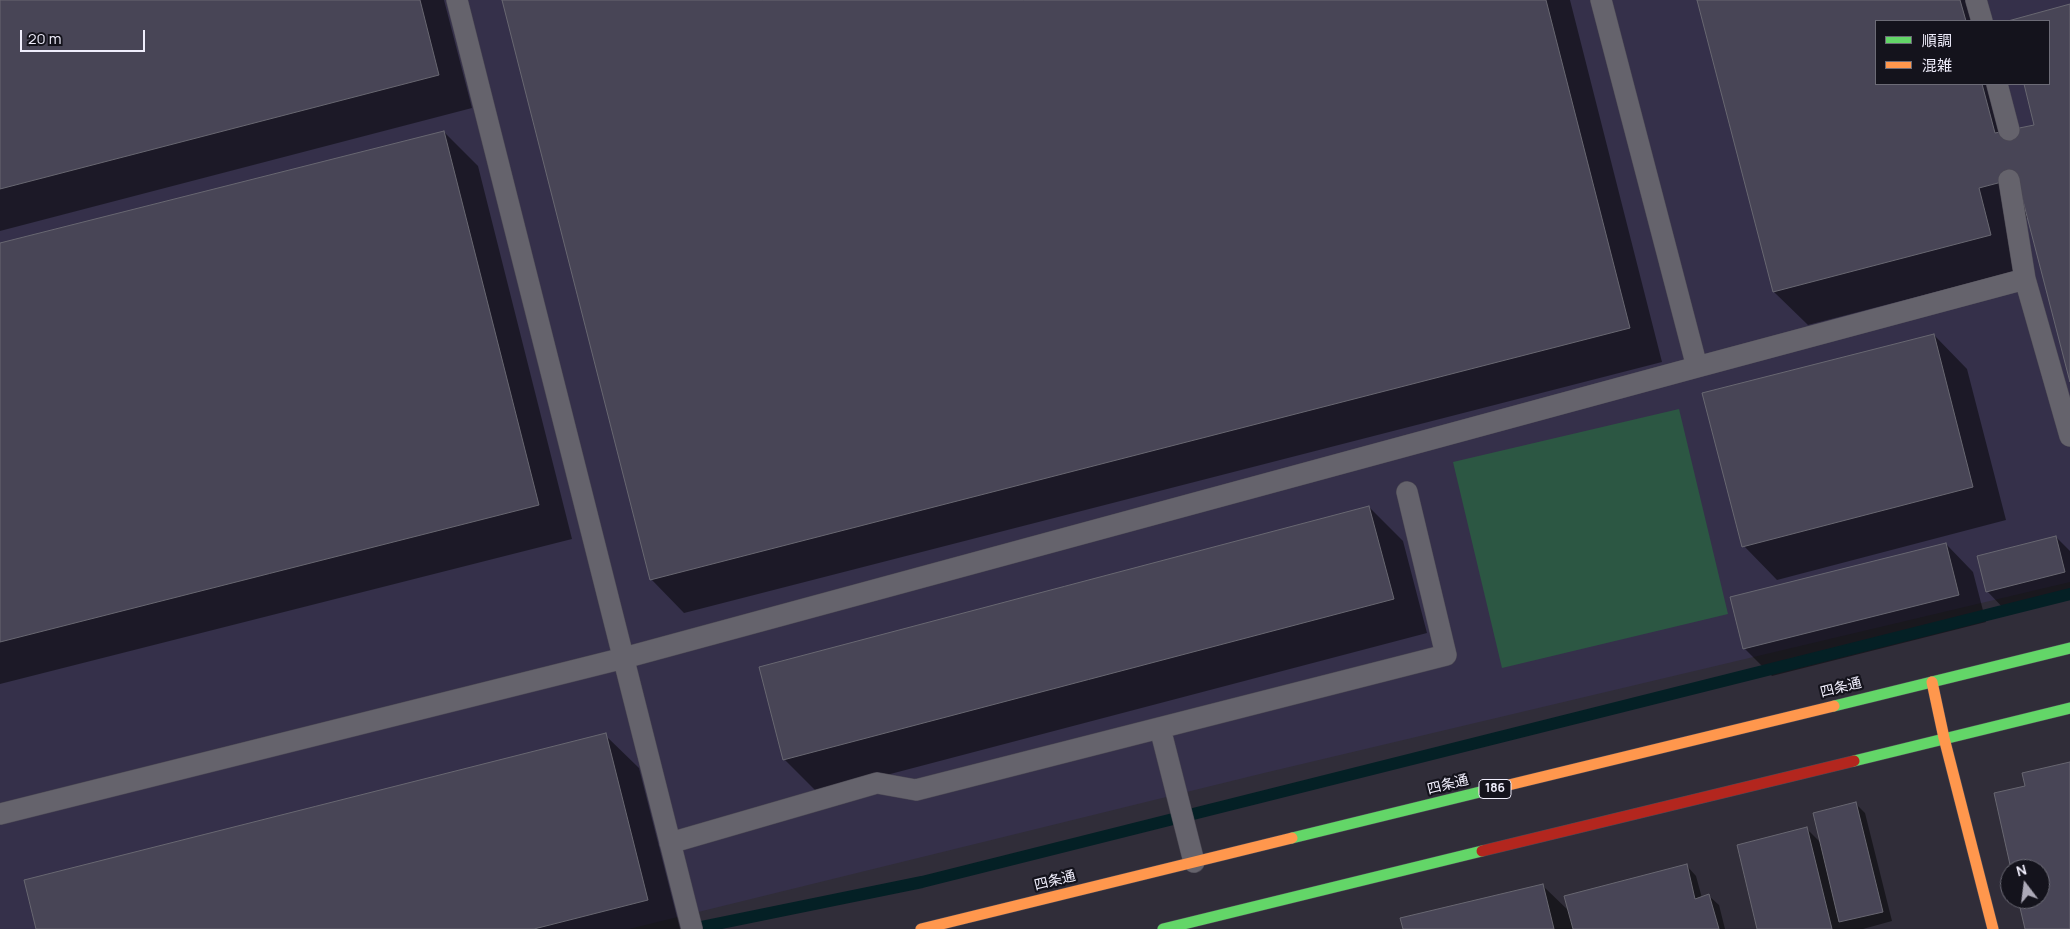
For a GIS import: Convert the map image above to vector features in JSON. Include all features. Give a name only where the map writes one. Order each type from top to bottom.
[{"type":"main road","name":"四条通","points":[[920,929],[2070,648]]},
{"type":"main road","points":[[1932,682],[1944,738],[1993,929]]},
{"type":"main road","points":[[1163,929],[2070,708]]},
{"type":"lane","points":[[457,0],[690,923]]},
{"type":"lane","points":[[1601,0],[1696,366]]},
{"type":"lane","points":[[1976,0],[1982,20]]},
{"type":"lane","points":[[1997,85],[2009,130]]},
{"type":"lane","points":[[2009,180],[2025,279],[2070,436]]},
{"type":"lane","points":[[0,814],[624,658],[1696,366],[2025,279]]},
{"type":"lane","points":[[670,843],[877,783],[916,790],[1446,655],[1407,492]]},
{"type":"lane","points":[[1160,728],[1194,862]]},
{"type":"shaded area","points":[[0,0],[2070,0],[2070,582],[1264,773],[629,929],[0,929]]},
{"type":"green space","points":[[1679,409],[1728,614],[1502,668],[1453,462]]},
{"type":"building","points":[[0,0],[420,0],[439,75],[0,189]]},
{"type":"building","points":[[502,0],[1546,0],[1630,328],[650,580]]},
{"type":"building","points":[[1697,0],[1960,0],[1966,20],[1875,20],[1875,85],[1982,85],[1995,133],[2034,125],[2024,85],[2050,85],[2050,20],[2012,20],[2070,4],[2070,382],[2017,178],[1979,188],[1991,235],[1773,292]]},
{"type":"building","points":[[444,131],[539,505],[0,642],[0,243]]},
{"type":"building","points":[[1934,334],[1973,487],[1742,547],[1702,393]]},
{"type":"building","points":[[1369,506],[1394,599],[783,760],[759,667]]},
{"type":"building","points":[[2056,536],[2065,572],[1986,592],[1977,556]]},
{"type":"building","points":[[1946,543],[1959,595],[1743,649],[1730,597]]},
{"type":"building","points":[[606,733],[648,900],[534,929],[36,929],[24,880]]},
{"type":"building","points":[[2070,762],[2070,929],[2025,929],[2020,909],[2050,909],[2050,859],[2009,859],[1994,793],[2025,786],[2022,773]]},
{"type":"building","points":[[1856,802],[1883,912],[1839,922],[1813,813]]},
{"type":"building","points":[[1807,827],[1832,929],[1757,929],[1737,845]]},
{"type":"building","points":[[1687,864],[1695,899],[1709,894],[1719,929],[1573,929],[1564,896]]},
{"type":"building","points":[[1543,884],[1554,929],[1403,929],[1400,918]]},
{"type":"waterway","points":[[692,929],[922,882],[2070,594]]},
{"type":"traffic: fast","points":[[1834,706],[2070,648]]},
{"type":"traffic: fast","points":[[1854,761],[2070,708]]},
{"type":"traffic: fast","points":[[1292,838],[1484,791]]},
{"type":"traffic: fast","points":[[1163,929],[1482,851]]},
{"type":"traffic: slow","points":[[1932,682],[1944,738],[1993,929]]},
{"type":"traffic: slow","points":[[1484,791],[1834,706]]},
{"type":"traffic: slow","points":[[921,929],[1292,838]]},
{"type":"traffic: jam","points":[[1482,851],[1854,761]]}]
